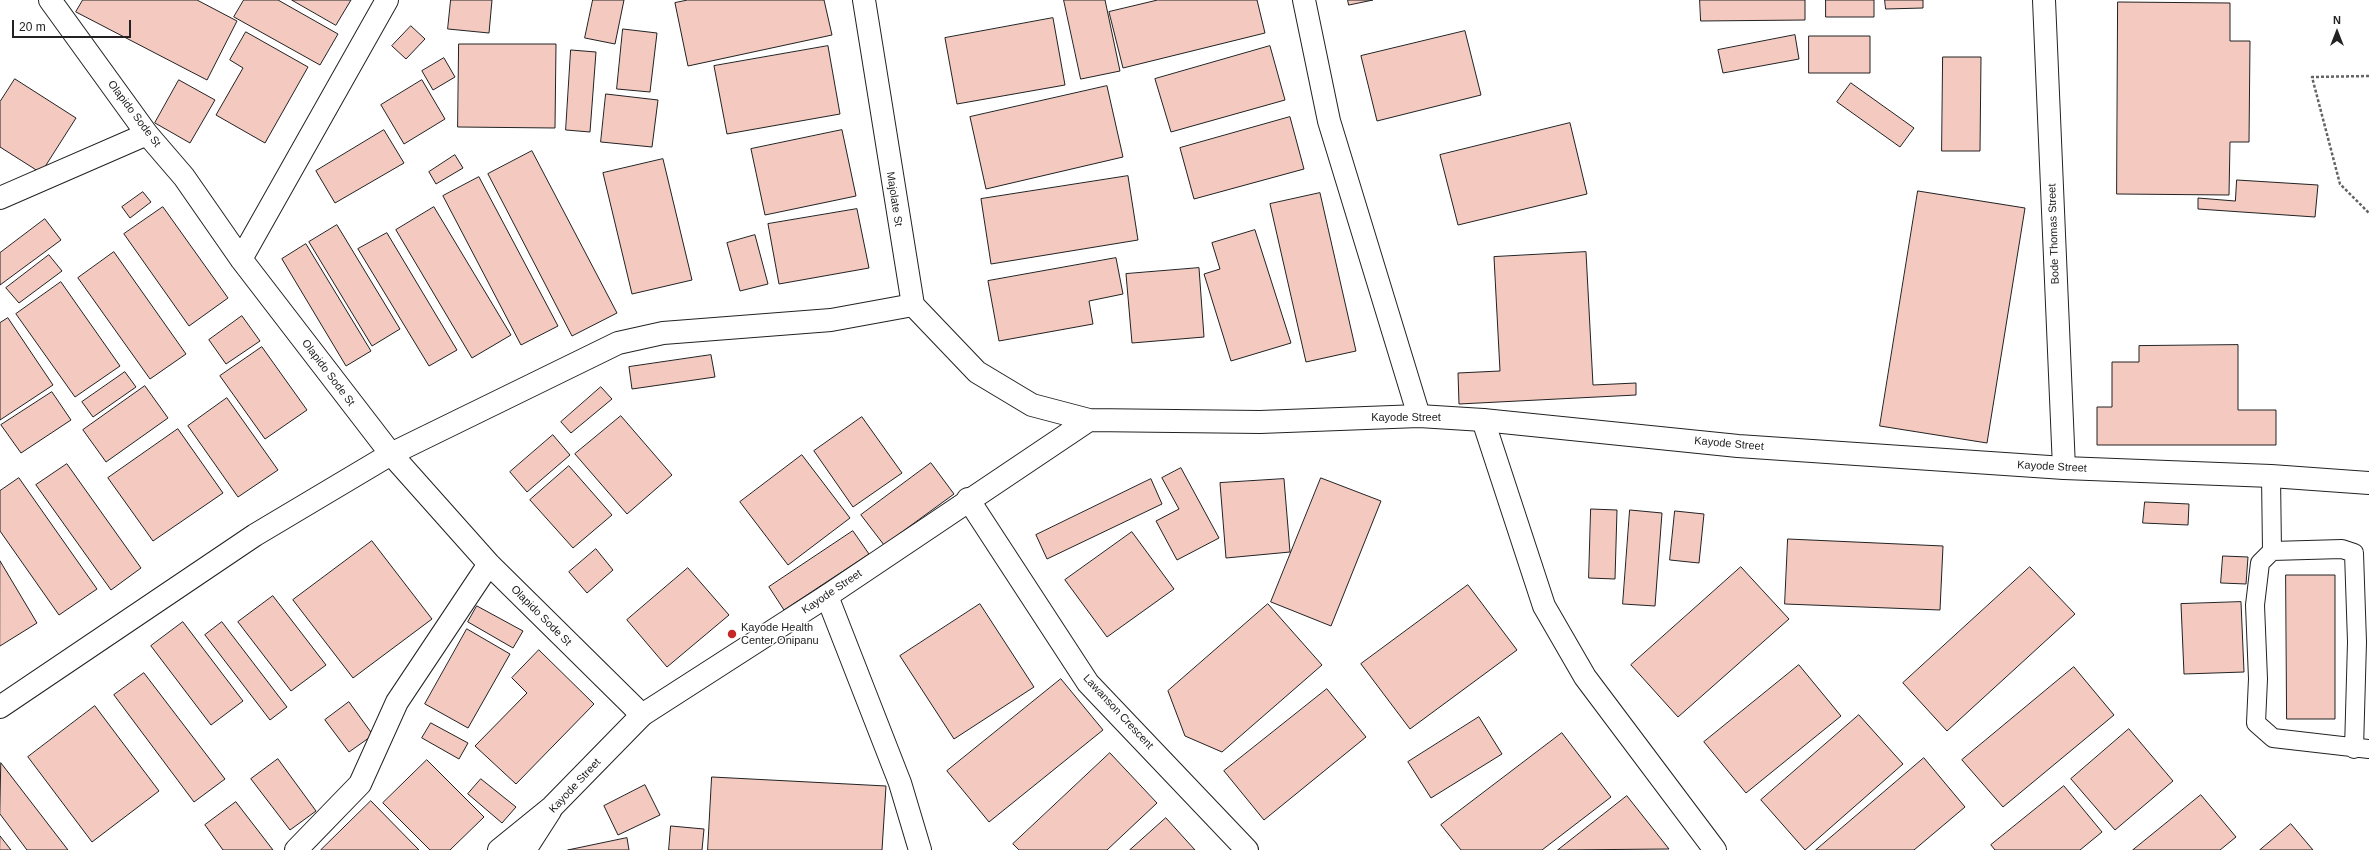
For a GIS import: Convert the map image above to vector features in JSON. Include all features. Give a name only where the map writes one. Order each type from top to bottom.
[{"type":"street","name":"Olapido Sode St","points":[[50,0],[147,134],[184,177],[241,259],[391,454],[489,564],[642,716]]},
{"type":"street","points":[[241,259],[387,0]]},
{"type":"street","name":"Majolate St","points":[[864,0],[913,305]]},
{"type":"street","points":[[1304,0],[1329,121],[1420,416]]},
{"type":"street","name":"Bode Thomas Street","points":[[2044,0],[2064,468]]},
{"type":"street","points":[[0,198],[147,134]]},
{"type":"street","points":[[0,707],[76,658],[255,535],[391,454],[618,343],[663,333],[831,320],[913,305]]},
{"type":"street","name":"Kayode Street","points":[[913,305],[977,372],[1032,404],[1089,420],[1260,422],[1420,416],[1483,420],[1738,446],[2064,468],[2271,476],[2369,482]]},
{"type":"street","name":"Kayode Street","points":[[525,850],[552,808],[642,716],[827,596],[968,499],[1089,420]]},
{"type":"street","points":[[1483,420],[1544,606],[1585,677],[1715,850]]},
{"type":"street","name":"Lawanson Crescent","points":[[968,499],[1088,683],[1247,850]]},
{"type":"street","points":[[296,850],[360,784],[397,702],[489,564]]},
{"type":"street","points":[[827,596],[900,783],[920,850]]},
{"type":"street","points":[[499,850],[552,808]]},
{"type":"lane","points":[[2271,476],[2272,551]]},
{"type":"lane","points":[[2342,549],[2354,553],[2361,749],[2273,738],[2256,723],[2258,679],[2255,605],[2260,563],[2272,551],[2342,549]]},
{"type":"path","points":[[2369,76],[2312,76],[2340,184],[2369,213]]},
{"type":"building","points":[[83,0],[197,0],[237,21],[207,80],[76,12]]},
{"type":"building","points":[[244,0],[278,0],[338,34],[320,65],[234,17]]},
{"type":"building","points":[[292,0],[351,0],[336,25]]},
{"type":"building","points":[[451,0],[492,0],[489,33],[448,29]]},
{"type":"building","points":[[593,0],[624,0],[615,44],[585,38]]},
{"type":"building","points":[[688,0],[824,0],[832,35],[688,66],[675,3]]},
{"type":"building","points":[[1064,0],[1105,0],[1120,71],[1081,79]]},
{"type":"building","points":[[1158,0],[1257,0],[1265,33],[1123,68],[1109,12]]},
{"type":"building","points":[[1348,0],[1373,0],[1349,5]]},
{"type":"building","points":[[1700,0],[1805,0],[1805,20],[1701,21]]},
{"type":"building","points":[[1826,0],[1874,0],[1874,17],[1826,17]]},
{"type":"building","points":[[1885,0],[1923,0],[1923,8],[1886,9]]},
{"type":"building","points":[[2118,2],[2230,3],[2230,41],[2250,41],[2249,142],[2230,142],[2229,195],[2117,194]]},
{"type":"building","points":[[1053,18],[1065,85],[957,104],[945,38]]},
{"type":"building","points":[[411,26],[425,39],[406,59],[392,46]]},
{"type":"building","points":[[623,29],[657,33],[650,92],[617,89]]},
{"type":"building","points":[[1465,31],[1481,95],[1377,121],[1361,56]]},
{"type":"building","points":[[246,32],[308,67],[265,143],[216,115],[243,68],[230,60]]},
{"type":"building","points":[[1795,35],[1799,59],[1723,73],[1718,50]]},
{"type":"building","points":[[1809,36],[1870,36],[1870,73],[1809,73]]},
{"type":"building","points":[[459,44],[556,44],[555,128],[458,127]]},
{"type":"building","points":[[828,46],[840,114],[727,134],[714,66]]},
{"type":"building","points":[[1270,46],[1285,100],[1171,132],[1155,79]]},
{"type":"building","points":[[571,50],[596,52],[590,132],[566,130]]},
{"type":"building","points":[[1943,57],[1981,57],[1980,151],[1942,151]]},
{"type":"building","points":[[444,58],[455,77],[433,90],[422,71]]},
{"type":"building","points":[[15,79],[76,118],[41,173],[0,147],[0,102]]},
{"type":"building","points":[[179,80],[215,100],[190,143],[155,123]]},
{"type":"building","points":[[422,80],[445,119],[404,144],[381,105]]},
{"type":"building","points":[[1851,83],[1914,128],[1900,147],[1837,102]]},
{"type":"building","points":[[1107,86],[1123,157],[986,189],[970,117]]},
{"type":"building","points":[[606,94],[658,100],[652,147],[601,142]]},
{"type":"building","points":[[1290,117],[1304,169],[1194,199],[1180,148]]},
{"type":"building","points":[[1570,123],[1587,194],[1458,225],[1440,155]]},
{"type":"building","points":[[384,130],[404,163],[335,203],[316,171]]},
{"type":"building","points":[[842,130],[856,196],[765,215],[751,149]]},
{"type":"building","points":[[532,151],[617,313],[572,336],[488,174]]},
{"type":"building","points":[[455,155],[463,168],[436,184],[429,172]]},
{"type":"building","points":[[663,159],[692,280],[632,294],[603,173]]},
{"type":"building","points":[[1128,176],[1138,240],[991,264],[981,199]]},
{"type":"building","points":[[479,177],[558,326],[521,345],[443,196]]},
{"type":"building","points":[[2237,180],[2318,185],[2315,217],[2198,209],[2198,198],[2235,201]]},
{"type":"building","points":[[1918,191],[2025,208],[1987,443],[1880,426]]},
{"type":"building","points":[[143,192],[151,202],[130,218],[122,207]]},
{"type":"building","points":[[1320,193],[1356,351],[1306,362],[1270,204]]},
{"type":"building","points":[[163,207],[228,298],[189,326],[124,234]]},
{"type":"building","points":[[434,207],[511,335],[472,358],[396,230]]},
{"type":"building","points":[[857,209],[869,268],[779,284],[768,224]]},
{"type":"building","points":[[45,219],[61,240],[0,285],[0,253]]},
{"type":"building","points":[[337,225],[400,329],[372,346],[309,242]]},
{"type":"building","points":[[1255,230],[1291,343],[1231,361],[1204,274],[1220,269],[1212,243]]},
{"type":"building","points":[[387,233],[457,350],[429,366],[358,249]]},
{"type":"building","points":[[755,235],[768,284],[740,291],[727,243]]},
{"type":"building","points":[[306,244],[371,351],[346,366],[282,259]]},
{"type":"building","points":[[114,252],[186,354],[150,379],[78,278]]},
{"type":"building","points":[[1586,252],[1593,385],[1636,383],[1636,395],[1459,404],[1458,373],[1500,371],[1494,257]]},
{"type":"building","points":[[49,255],[62,271],[19,303],[6,288]]},
{"type":"building","points":[[1116,258],[1123,294],[1089,301],[1093,324],[999,341],[988,281]]},
{"type":"building","points":[[1199,268],[1204,337],[1132,343],[1126,274]]},
{"type":"building","points":[[61,282],[120,366],[75,397],[16,314]]},
{"type":"building","points":[[242,316],[260,341],[226,364],[209,340]]},
{"type":"building","points":[[8,318],[53,385],[0,420],[0,323]]},
{"type":"building","points":[[2238,345],[2238,410],[2276,410],[2276,445],[2097,445],[2097,407],[2112,407],[2112,362],[2139,362],[2139,346]]},
{"type":"building","points":[[262,347],[307,410],[265,439],[220,376]]},
{"type":"building","points":[[711,355],[715,377],[632,389],[629,367]]},
{"type":"building","points":[[125,372],[136,387],[93,417],[82,402]]},
{"type":"building","points":[[145,386],[168,418],[106,462],[83,430]]},
{"type":"building","points":[[601,387],[612,399],[571,433],[561,422]]},
{"type":"building","points":[[52,392],[71,420],[21,453],[1,425]]},
{"type":"building","points":[[227,398],[278,470],[238,497],[188,426]]},
{"type":"building","points":[[621,416],[672,475],[627,514],[575,454]]},
{"type":"building","points":[[862,417],[902,473],[853,507],[814,451]]},
{"type":"building","points":[[178,429],[223,493],[153,541],[108,478]]},
{"type":"building","points":[[553,435],[570,455],[527,492],[510,472]]},
{"type":"building","points":[[802,455],[850,518],[788,565],[740,502]]},
{"type":"building","points":[[931,463],[954,494],[884,545],[861,515]]},
{"type":"building","points":[[67,464],[141,568],[111,590],[36,485]]},
{"type":"building","points":[[569,466],[612,515],[573,548],[530,500]]},
{"type":"building","points":[[1181,468],[1219,538],[1177,560],[1156,521],[1179,509],[1162,478]]},
{"type":"building","points":[[19,478],[97,589],[59,615],[0,531],[0,491]]},
{"type":"building","points":[[1321,478],[1381,501],[1331,626],[1271,602]]},
{"type":"building","points":[[1151,479],[1162,504],[1047,559],[1036,535]]},
{"type":"building","points":[[1284,479],[1290,552],[1226,558],[1220,483]]},
{"type":"building","points":[[2145,502],[2189,504],[2188,525],[2143,523]]},
{"type":"building","points":[[1591,509],[1617,510],[1615,579],[1589,578]]},
{"type":"building","points":[[1630,510],[1662,513],[1655,606],[1623,604]]},
{"type":"building","points":[[1675,511],[1704,514],[1699,563],[1670,560]]},
{"type":"building","points":[[853,531],[869,554],[784,610],[769,587]]},
{"type":"building","points":[[1132,532],[1174,589],[1107,637],[1065,580]]},
{"type":"building","points":[[1788,539],[1943,546],[1940,610],[1785,604]]},
{"type":"building","points":[[372,541],[432,619],[353,678],[293,600]]},
{"type":"building","points":[[596,549],[613,570],[587,593],[569,572]]},
{"type":"building","points":[[2223,556],[2248,557],[2246,584],[2221,583]]},
{"type":"building","points":[[0,561],[37,623],[0,646]]},
{"type":"building","points":[[1741,567],[1789,619],[1678,717],[1631,665]]},
{"type":"building","points":[[2030,567],[2075,614],[1947,731],[1903,683]]},
{"type":"building","points":[[688,568],[729,615],[667,667],[627,620]]},
{"type":"building","points":[[2286,575],[2335,575],[2335,719],[2287,719]]},
{"type":"building","points":[[1468,585],[1517,650],[1410,729],[1361,664]]},
{"type":"building","points":[[273,596],[326,665],[291,691],[238,622]]},
{"type":"building","points":[[2241,602],[2244,672],[2184,674],[2181,604]]},
{"type":"building","points":[[980,604],[1034,687],[954,739],[900,656]]},
{"type":"building","points":[[1268,604],[1322,665],[1222,752],[1185,736],[1168,691]]},
{"type":"building","points":[[477,606],[523,631],[513,648],[468,622]]},
{"type":"building","points":[[183,622],[243,701],[211,725],[151,646]]},
{"type":"building","points":[[222,622],[287,707],[270,720],[205,635]]},
{"type":"building","points":[[467,629],[510,654],[468,728],[425,704]]},
{"type":"building","points":[[539,650],[594,704],[516,784],[475,746],[527,693],[512,678]]},
{"type":"building","points":[[1799,665],[1841,716],[1746,793],[1704,742]]},
{"type":"building","points":[[2074,667],[2114,715],[2003,807],[1962,760]]},
{"type":"building","points":[[144,673],[225,779],[194,802],[114,695]]},
{"type":"building","points":[[1061,679],[1103,730],[989,822],[947,771]]},
{"type":"building","points":[[1327,689],[1366,737],[1264,820],[1224,771]]},
{"type":"building","points":[[349,702],[373,735],[349,752],[325,720]]},
{"type":"building","points":[[95,706],[159,791],[92,842],[28,757]]},
{"type":"building","points":[[1859,715],[1903,764],[1805,850],[1761,800]]},
{"type":"building","points":[[1479,717],[1502,754],[1431,798],[1408,762]]},
{"type":"building","points":[[431,723],[468,743],[459,759],[422,738]]},
{"type":"building","points":[[2129,729],[2173,781],[2115,830],[2071,779]]},
{"type":"building","points":[[1562,733],[1611,797],[1542,850],[1461,850],[1441,825]]},
{"type":"building","points":[[1110,753],[1157,803],[1107,850],[1019,850],[1013,844]]},
{"type":"building","points":[[1924,758],[1965,807],[1914,850],[1816,850]]},
{"type":"building","points":[[278,759],[316,811],[290,830],[251,779]]},
{"type":"building","points":[[427,760],[484,817],[450,850],[430,850],[383,803]]},
{"type":"building","points":[[1,763],[68,850],[27,850],[0,814]]},
{"type":"building","points":[[712,777],[886,786],[882,850],[708,850]]},
{"type":"building","points":[[481,779],[516,807],[502,823],[468,794]]},
{"type":"building","points":[[645,785],[660,815],[618,835],[604,806]]},
{"type":"building","points":[[2064,786],[2102,832],[2080,850],[1995,850],[1991,845]]},
{"type":"building","points":[[2201,795],[2236,837],[2220,850],[2133,850]]},
{"type":"building","points":[[1627,796],[1669,849],[1558,850]]},
{"type":"building","points":[[371,801],[419,850],[321,850]]},
{"type":"building","points":[[236,802],[273,850],[223,850],[205,825]]},
{"type":"building","points":[[1166,818],[1195,850],[1130,850]]},
{"type":"building","points":[[2291,824],[2313,850],[2260,850]]},
{"type":"building","points":[[671,826],[704,829],[702,850],[669,850]]},
{"type":"building","points":[[0,836],[11,850],[0,850]]},
{"type":"building","points":[[627,838],[629,850],[568,850]]},
{"type":"place","name":"Kayode Health Center Onipanu","points":[[732,634]]}]
